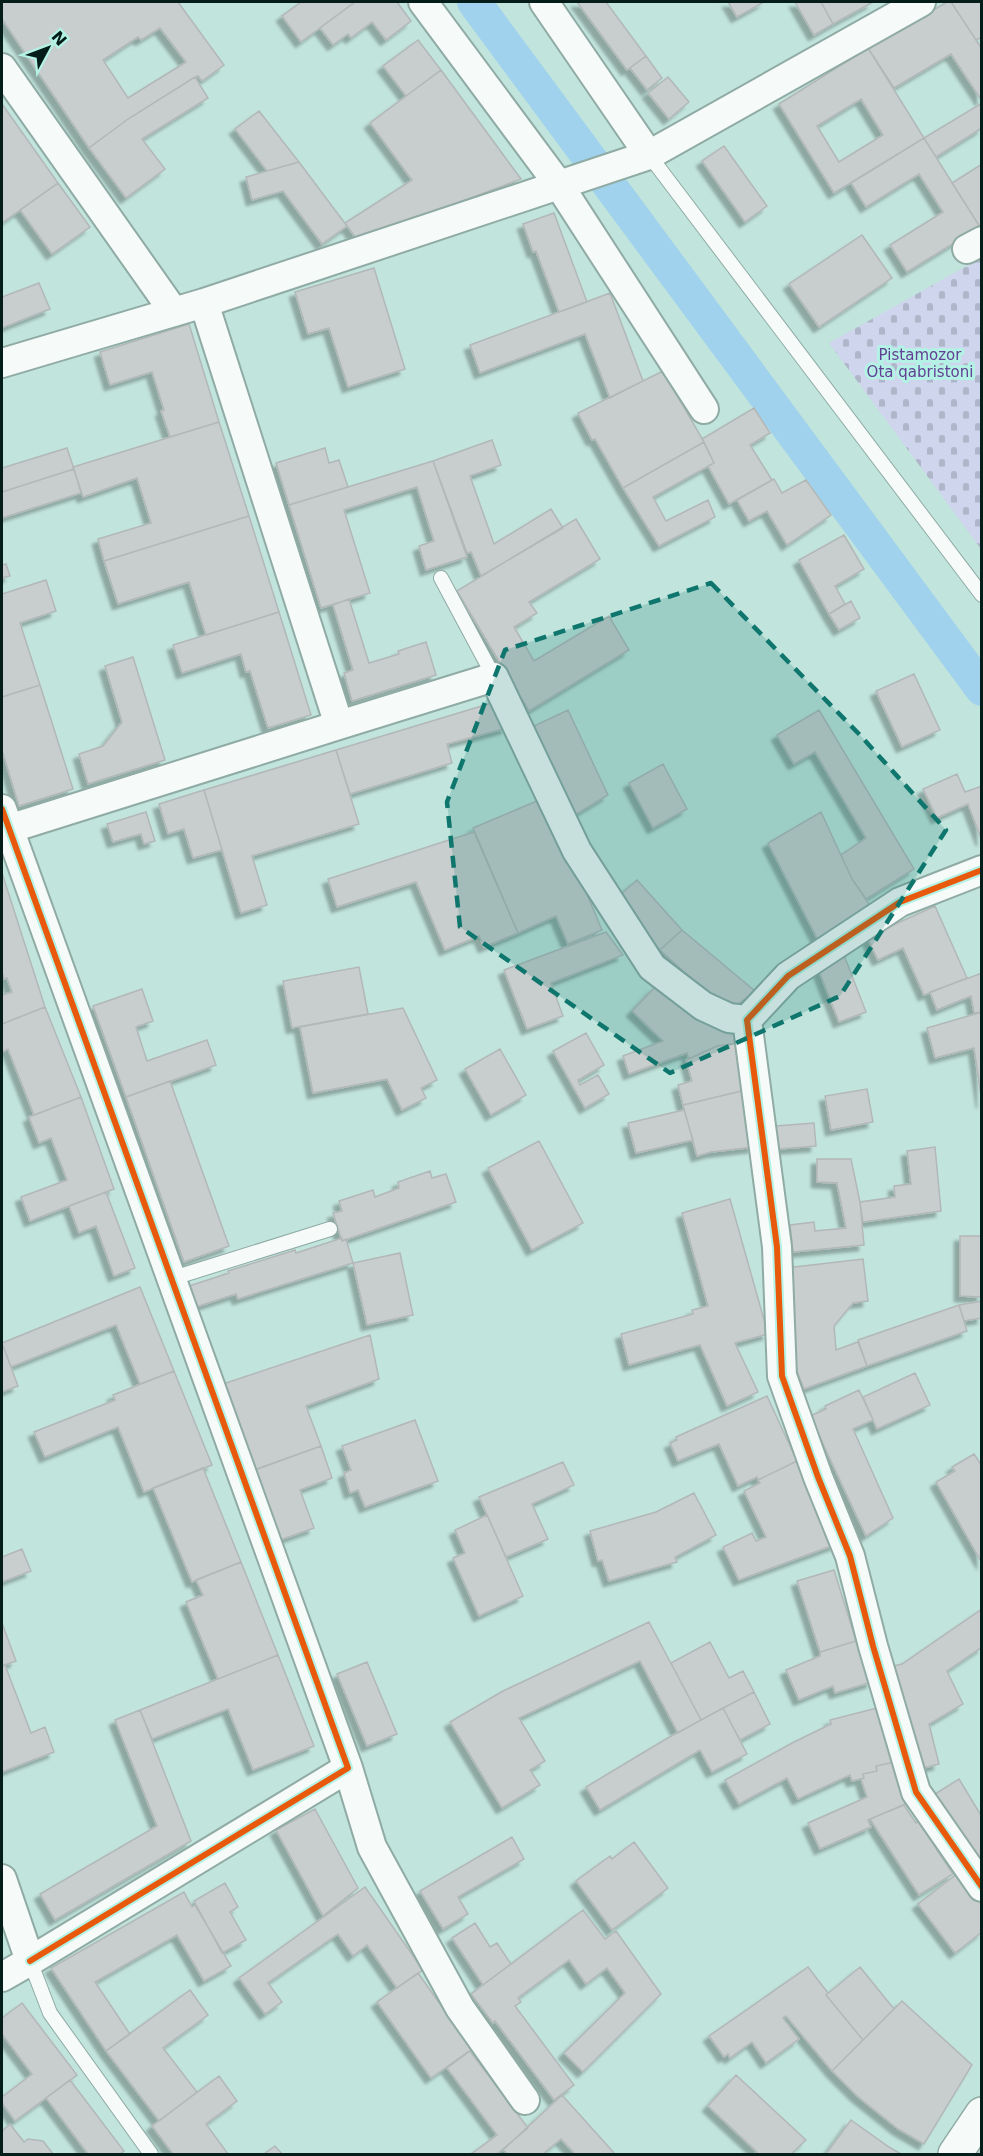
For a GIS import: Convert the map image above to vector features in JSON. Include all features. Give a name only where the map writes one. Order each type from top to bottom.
[{"type":"street","points":[[423,2],[559,185],[704,409]]},
{"type":"street","points":[[544,2],[649,154]]},
{"type":"street","points":[[2,363],[204,303],[649,154],[921,2]]},
{"type":"street","points":[[2,68],[174,312]]},
{"type":"street","points":[[204,303],[339,725]]},
{"type":"street","points":[[525,2100],[460,2008],[372,1846],[348,1768],[4,823],[339,725],[494,676],[577,851],[652,967],[703,1006],[729,1018],[747,1020]]},
{"type":"street","points":[[747,1020],[788,976],[900,902],[981,870]]},
{"type":"street","points":[[747,1020],[777,1247],[782,1376],[818,1477],[850,1556],[873,1646],[916,1792],[981,1887]]},
{"type":"street","points":[[2,1977],[348,1768]]},
{"type":"street","points":[[2,1878],[30,1961]]},
{"type":"street","points":[[955,2154],[981,2114]]},
{"type":"lane","points":[[649,154],[981,595]]},
{"type":"lane","points":[[441,578],[494,676]]},
{"type":"lane","points":[[170,1279],[330,1230]]},
{"type":"lane","points":[[30,1961],[50,2013],[151,2154]]},
{"type":"highlighted area","points":[[711,583],[859,734],[946,830],[840,996],[670,1073],[460,927],[447,802],[505,650]]},
{"type":"green space","name":"Pistamozor Ota qabristoni","points":[[981,258],[981,549],[829,343]]},
{"type":"building","points":[[2,2],[178,2],[224,65],[202,81],[198,76],[195,77],[128,119],[89,148],[2,19]],"holes":[[[160,28],[186,62],[128,98],[103,60],[138,37],[141,40]]]},
{"type":"building","points":[[301,2],[355,2],[301,42],[282,16]]},
{"type":"building","points":[[355,2],[397,2],[411,21],[386,40],[372,22],[351,38],[348,34],[333,45],[320,28]]},
{"type":"building","points":[[577,2],[606,2],[646,56],[627,70]]},
{"type":"building","points":[[728,2],[764,2],[737,17]]},
{"type":"building","points":[[795,2],[821,2],[833,24],[814,35]]},
{"type":"building","points":[[821,2],[873,2],[833,24]]},
{"type":"building","points":[[947,2],[951,2],[982,49],[982,101],[951,54],[894,88],[868,48]]},
{"type":"building","points":[[951,2],[982,2],[982,37],[976,40]]},
{"type":"building","points":[[418,40],[441,70],[406,96],[383,66]]},
{"type":"building","points":[[868,48],[924,138],[834,193],[779,104]],"holes":[[[861,99],[883,135],[839,162],[817,126]]]},
{"type":"building","points":[[646,56],[662,78],[647,90],[630,68]]},
{"type":"building","points":[[441,70],[521,179],[358,241],[345,223],[412,180],[370,123]]},
{"type":"building","points":[[195,77],[208,98],[142,139],[165,169],[126,198],[89,148],[128,119]]},
{"type":"building","points":[[668,77],[689,102],[669,119],[648,93]]},
{"type":"building","points":[[982,103],[982,128],[936,157],[924,138]]},
{"type":"building","points":[[2,104],[58,183],[2,223]]},
{"type":"building","points":[[259,111],[299,162],[267,171],[235,129]]},
{"type":"building","points":[[924,138],[980,227],[907,272],[890,245],[943,212],[919,174],[866,207],[851,183]]},
{"type":"building","points":[[724,146],[767,206],[745,222],[702,161]]},
{"type":"building","points":[[299,162],[347,226],[322,244],[283,191],[252,200],[246,177]]},
{"type":"building","points":[[982,164],[982,226],[980,227],[952,183]]},
{"type":"building","points":[[58,183],[90,227],[52,254],[20,210]]},
{"type":"building","points":[[554,213],[587,302],[559,312],[536,251],[533,252],[523,224]]},
{"type":"building","points":[[862,235],[892,278],[819,327],[789,284]]},
{"type":"building","points":[[374,268],[405,369],[348,387],[329,328],[308,334],[295,292]]},
{"type":"building","points":[[39,283],[50,309],[2,328],[2,297]]},
{"type":"building","points":[[610,293],[643,381],[610,398],[585,334],[480,373],[470,345]]},
{"type":"building","points":[[189,324],[219,422],[170,437],[152,372],[110,385],[100,352]]},
{"type":"building","points":[[663,371],[704,442],[623,488],[595,439],[592,440],[578,413]]},
{"type":"building","points":[[754,408],[770,433],[750,445],[772,480],[729,504],[708,466],[714,463],[702,439]]},
{"type":"building","points":[[219,422],[249,516],[104,561],[98,539],[151,523],[137,478],[83,497],[73,467]]},
{"type":"building","points":[[492,440],[501,465],[470,476],[494,544],[551,509],[563,528],[481,576],[471,552],[467,553],[433,461]]},
{"type":"building","points":[[704,442],[714,463],[653,497],[666,521],[708,500],[715,517],[659,546],[623,488]]},
{"type":"building","points":[[67,448],[74,469],[2,492],[2,468]]},
{"type":"building","points":[[325,448],[329,463],[339,460],[348,487],[289,505],[276,463]]},
{"type":"building","points":[[433,461],[467,557],[426,570],[419,546],[434,541],[417,487],[344,510],[370,593],[321,608],[289,505]]},
{"type":"building","points":[[74,469],[81,493],[2,518],[2,492]]},
{"type":"building","points":[[774,479],[782,493],[806,480],[831,515],[787,545],[767,511],[749,521],[737,500]]},
{"type":"building","points":[[249,516],[279,612],[206,635],[189,582],[118,604],[104,561]]},
{"type":"building","points":[[576,519],[600,559],[529,602],[537,613],[514,627],[534,661],[609,616],[629,650],[529,711],[457,591]]},
{"type":"building","points":[[844,535],[864,569],[835,586],[845,604],[829,614],[799,560]]},
{"type":"building","points":[[6,564],[10,576],[2,578],[2,565]]},
{"type":"building","points":[[46,580],[56,611],[20,623],[40,685],[2,697],[2,594]]},
{"type":"building","points":[[349,599],[369,663],[399,654],[398,651],[426,642],[436,675],[352,701],[344,673],[353,670],[333,605]]},
{"type":"building","points":[[851,601],[860,618],[839,630],[829,614]]},
{"type":"building","points":[[279,612],[311,715],[268,728],[250,671],[246,672],[241,654],[182,673],[173,645]]},
{"type":"building","points":[[133,657],[165,760],[88,784],[79,754],[103,746],[122,722],[105,666]]},
{"type":"building","points":[[914,674],[940,730],[902,747],[876,691]]},
{"type":"building","points":[[40,685],[73,789],[19,806],[2,750],[2,697]]},
{"type":"building","points":[[495,702],[507,728],[447,744],[452,763],[350,794],[336,750]]},
{"type":"building","points":[[568,710],[608,795],[575,815],[534,726]]},
{"type":"building","points":[[819,710],[914,869],[866,899],[852,879],[841,855],[866,838],[815,752],[794,764],[777,735]]},
{"type":"building","points":[[336,750],[359,824],[252,856],[267,905],[241,913],[204,790]]},
{"type":"building","points":[[663,764],[687,809],[653,828],[629,783]]},
{"type":"building","points":[[957,774],[965,792],[982,786],[982,841],[968,804],[937,818],[923,789]]},
{"type":"building","points":[[204,790],[222,850],[193,858],[184,829],[168,834],[159,804]]},
{"type":"building","points":[[539,800],[564,858],[571,856],[602,930],[568,944],[556,916],[518,933],[473,828]]},
{"type":"building","points":[[146,812],[155,841],[144,844],[141,834],[113,842],[107,824]]},
{"type":"building","points":[[821,812],[852,879],[873,910],[819,942],[768,843]]},
{"type":"building","points":[[474,832],[518,933],[484,947],[479,936],[445,950],[416,882],[337,907],[328,879]]},
{"type":"building","points":[[2,873],[45,1007],[2,1024],[2,995],[12,992],[2,972]]},
{"type":"building","points":[[637,880],[682,930],[660,950],[615,899]]},
{"type":"building","points":[[935,906],[967,978],[924,995],[903,948],[878,960],[867,937]]},
{"type":"building","points":[[682,930],[755,991],[728,1012],[660,950]]},
{"type":"building","points":[[606,932],[623,955],[551,983],[563,1016],[527,1029],[504,970]]},
{"type":"building","points":[[844,955],[866,1012],[839,1022],[817,966]]},
{"type":"building","points":[[359,967],[368,1014],[292,1028],[283,981]]},
{"type":"building","points":[[982,973],[982,1012],[974,1013],[971,996],[937,1010],[930,992]]},
{"type":"building","points":[[655,987],[710,1022],[738,1036],[739,1043],[717,1046],[689,1059],[687,1053],[629,1074],[623,1056],[663,1041],[632,1011]]},
{"type":"building","points":[[142,989],[153,1021],[136,1027],[147,1061],[207,1040],[216,1065],[126,1097],[93,1006]]},
{"type":"building","points":[[45,1007],[81,1097],[34,1115],[8,1049],[2,1052],[2,1024]]},
{"type":"building","points":[[403,1008],[437,1080],[421,1088],[426,1098],[402,1110],[387,1079],[313,1093],[300,1027]]},
{"type":"building","points":[[982,1012],[982,1103],[974,1048],[935,1058],[927,1028]]},
{"type":"building","points":[[586,1033],[604,1065],[578,1080],[580,1085],[598,1075],[609,1094],[585,1108],[553,1051]]},
{"type":"building","points":[[739,1043],[746,1090],[683,1105],[678,1085],[692,1081],[686,1060],[717,1046]]},
{"type":"building","points":[[500,1049],[526,1095],[491,1115],[465,1069]]},
{"type":"building","points":[[170,1081],[229,1246],[184,1262],[126,1097]]},
{"type":"building","points":[[867,1089],[873,1122],[831,1130],[825,1096]]},
{"type":"building","points":[[746,1090],[754,1147],[697,1156],[683,1105]]},
{"type":"building","points":[[81,1097],[114,1189],[30,1221],[21,1197],[67,1180],[51,1138],[39,1143],[29,1117]]},
{"type":"building","points":[[684,1110],[693,1140],[636,1153],[628,1123]]},
{"type":"building","points":[[814,1123],[816,1146],[779,1149],[776,1126]]},
{"type":"building","points":[[539,1141],[583,1223],[532,1250],[488,1168]]},
{"type":"building","points":[[935,1147],[941,1211],[863,1222],[860,1202],[895,1197],[894,1186],[911,1184],[907,1151]]},
{"type":"building","points":[[817,1159],[851,1159],[860,1202],[864,1245],[793,1252],[790,1225],[814,1222],[815,1231],[846,1228],[837,1183],[817,1182]]},
{"type":"building","points":[[430,1171],[432,1178],[446,1174],[456,1202],[342,1241],[333,1213],[342,1211],[339,1201],[373,1190],[375,1197],[399,1188],[398,1182]]},
{"type":"building","points":[[106,1192],[135,1268],[114,1276],[96,1226],[79,1233],[69,1206]]},
{"type":"building","points":[[730,1199],[768,1334],[735,1343],[758,1392],[727,1406],[700,1345],[629,1365],[621,1334],[693,1314],[692,1310],[708,1306],[682,1213]]},
{"type":"building","points":[[960,1236],[982,1236],[982,1297],[960,1296]]},
{"type":"building","points":[[342,1238],[342,1241],[346,1239],[353,1263],[238,1299],[236,1294],[196,1307],[189,1286],[229,1273],[228,1271]]},
{"type":"building","points":[[400,1253],[413,1315],[367,1325],[353,1263]]},
{"type":"building","points":[[863,1259],[868,1301],[853,1303],[834,1326],[836,1350],[858,1342],[867,1366],[804,1389],[792,1358],[786,1268]]},
{"type":"building","points":[[140,1287],[174,1371],[140,1384],[116,1325],[11,1367],[2,1343]]},
{"type":"building","points":[[982,1301],[982,1318],[964,1321],[959,1305]]},
{"type":"building","points":[[959,1305],[967,1331],[867,1366],[858,1340]]},
{"type":"building","points":[[370,1335],[379,1379],[306,1406],[321,1446],[251,1471],[220,1385]]},
{"type":"building","points":[[2,1343],[18,1386],[2,1392]]},
{"type":"building","points":[[174,1371],[212,1465],[144,1492],[118,1427],[45,1457],[34,1432],[115,1400],[113,1395]]},
{"type":"building","points":[[915,1373],[930,1405],[877,1429],[863,1397]]},
{"type":"building","points":[[859,1390],[873,1420],[853,1429],[893,1518],[866,1536],[810,1416],[826,1409],[825,1406]]},
{"type":"building","points":[[767,1396],[797,1461],[758,1480],[757,1477],[738,1486],[719,1444],[678,1461],[670,1443],[677,1440],[676,1437]]},
{"type":"building","points":[[415,1420],[438,1481],[365,1507],[358,1490],[350,1493],[344,1473],[351,1470],[342,1446]]},
{"type":"building","points":[[321,1446],[332,1478],[300,1490],[314,1528],[280,1540],[255,1470]]},
{"type":"building","points":[[974,1454],[982,1466],[982,1563],[936,1482],[955,1471],[952,1467]]},
{"type":"building","points":[[797,1461],[837,1544],[739,1580],[723,1547],[752,1533],[756,1541],[766,1537],[744,1491],[760,1483],[758,1480]]},
{"type":"building","points":[[563,1462],[574,1485],[532,1504],[548,1539],[506,1557],[479,1497]]},
{"type":"building","points":[[203,1468],[241,1562],[192,1582],[153,1488]]},
{"type":"building","points":[[694,1493],[716,1535],[675,1557],[677,1562],[609,1581],[602,1560],[598,1561],[590,1531],[656,1512]]},
{"type":"building","points":[[487,1515],[523,1596],[479,1616],[453,1558],[465,1553],[455,1530]]},
{"type":"building","points":[[22,1549],[31,1571],[2,1582],[2,1557]]},
{"type":"building","points":[[241,1562],[278,1655],[218,1679],[186,1602],[203,1595],[196,1580]]},
{"type":"building","points":[[834,1570],[856,1641],[820,1652],[797,1581]]},
{"type":"building","points":[[982,1609],[982,1647],[947,1671],[963,1704],[929,1724],[939,1764],[920,1769],[889,1667],[902,1664]]},
{"type":"building","points":[[649,1622],[701,1720],[678,1733],[640,1661],[519,1718],[545,1761],[530,1770],[540,1785],[502,1808],[450,1722],[503,1691]]},
{"type":"building","points":[[2,1623],[16,1661],[2,1666]]},
{"type":"building","points":[[859,1640],[872,1682],[835,1693],[833,1686],[799,1700],[786,1670],[820,1656],[820,1652]]},
{"type":"building","points":[[710,1642],[729,1678],[743,1671],[754,1692],[701,1720],[671,1663]]},
{"type":"building","points":[[278,1655],[314,1746],[253,1770],[228,1709],[152,1739],[140,1710]]},
{"type":"building","points":[[367,1662],[397,1734],[367,1746],[337,1674]]},
{"type":"building","points":[[5,1665],[31,1733],[45,1727],[54,1752],[2,1772],[2,1666]]},
{"type":"building","points":[[754,1692],[770,1724],[740,1740],[723,1708]]},
{"type":"building","points":[[881,1707],[895,1762],[876,1766],[877,1771],[863,1774],[864,1778],[852,1781],[850,1775],[798,1799],[787,1778],[739,1804],[725,1780],[831,1724],[830,1720]]},
{"type":"building","points":[[723,1708],[747,1754],[712,1772],[700,1750],[600,1810],[586,1787]]},
{"type":"building","points":[[140,1710],[191,1841],[55,1920],[40,1894],[157,1826],[115,1720]]},
{"type":"building","points":[[895,1762],[908,1803],[868,1820],[871,1827],[820,1849],[808,1823],[867,1797],[861,1779],[864,1778],[863,1774],[877,1771],[876,1766]]},
{"type":"building","points":[[959,1779],[982,1817],[982,1870],[932,1796]]},
{"type":"building","points":[[904,1805],[916,1823],[918,1821],[953,1874],[919,1895],[870,1819]]},
{"type":"building","points":[[315,1809],[358,1888],[323,1916],[276,1830]]},
{"type":"building","points":[[512,1837],[524,1859],[458,1897],[468,1914],[443,1929],[420,1891]]},
{"type":"building","points":[[634,1842],[668,1888],[612,1930],[576,1881],[610,1856],[612,1859]]},
{"type":"building","points":[[958,1873],[982,1904],[982,1932],[955,1953],[918,1904]]},
{"type":"building","points":[[225,1883],[238,1907],[230,1912],[246,1940],[222,1953],[194,1901]]},
{"type":"building","points":[[365,1887],[423,1970],[397,1988],[367,1945],[353,1956],[338,1934],[268,1983],[282,2002],[265,2014],[239,1978]]},
{"type":"building","points":[[184,1892],[192,1907],[195,1905],[231,1966],[204,1981],[177,1935],[95,1982],[130,2034],[106,2051],[51,1968]]},
{"type":"building","points":[[583,1910],[605,1939],[616,1931],[661,1994],[583,2072],[564,2053],[625,1993],[607,1968],[586,1984],[569,1960],[518,1998],[521,2002],[515,2006],[574,2085],[554,2100],[495,2021],[493,2023],[471,1994]]},
{"type":"building","points":[[475,1923],[490,1947],[497,1943],[511,1964],[483,1985],[452,1938]]},
{"type":"building","points":[[808,1967],[828,1993],[826,1995],[863,2040],[832,2071],[786,2016],[783,2018],[799,2039],[766,2063],[752,2042],[730,2058],[728,2054],[724,2057],[709,2036]]},
{"type":"building","points":[[860,1967],[894,2009],[863,2040],[826,1995]]},
{"type":"building","points":[[418,1973],[472,2049],[431,2078],[377,2002]]},
{"type":"building","points":[[190,1990],[208,2015],[163,2048],[197,2092],[159,2121],[106,2051]]},
{"type":"building","points":[[902,2001],[972,2065],[924,2144],[898,2129],[857,2096],[832,2071]]},
{"type":"building","points":[[22,2003],[77,2075],[15,2121],[2,2103],[2,2097],[32,2074],[2,2034],[2,2018]]},
{"type":"building","points":[[470,2051],[528,2128],[497,2154],[471,2154],[497,2135],[447,2068]]},
{"type":"building","points":[[736,2075],[806,2140],[791,2154],[754,2154],[757,2152],[708,2106]]},
{"type":"building","points":[[219,2076],[237,2101],[206,2124],[228,2154],[173,2154],[152,2126]]},
{"type":"building","points":[[70,2080],[124,2151],[120,2154],[88,2154],[46,2098]]},
{"type":"building","points":[[562,2095],[615,2154],[575,2154],[561,2139],[543,2154],[508,2154],[503,2150]]},
{"type":"building","points":[[851,2120],[889,2147],[901,2154],[826,2154]]},
{"type":"building","points":[[10,2124],[24,2142],[28,2139],[43,2141],[53,2154],[2,2154],[2,2131]]},
{"type":"building","points":[[982,2140],[982,2154],[974,2154]]},
{"type":"building","points":[[275,2146],[282,2154],[264,2154]]},
{"type":"waterway","points":[[474,2],[982,689]]},
{"type":"cycle path","points":[[2,809],[348,1768],[30,1961]]},
{"type":"cycle path","points":[[982,870],[900,902],[788,976],[747,1020],[777,1247],[782,1376],[818,1477],[850,1556],[873,1646],[916,1792],[982,1887]]}]
